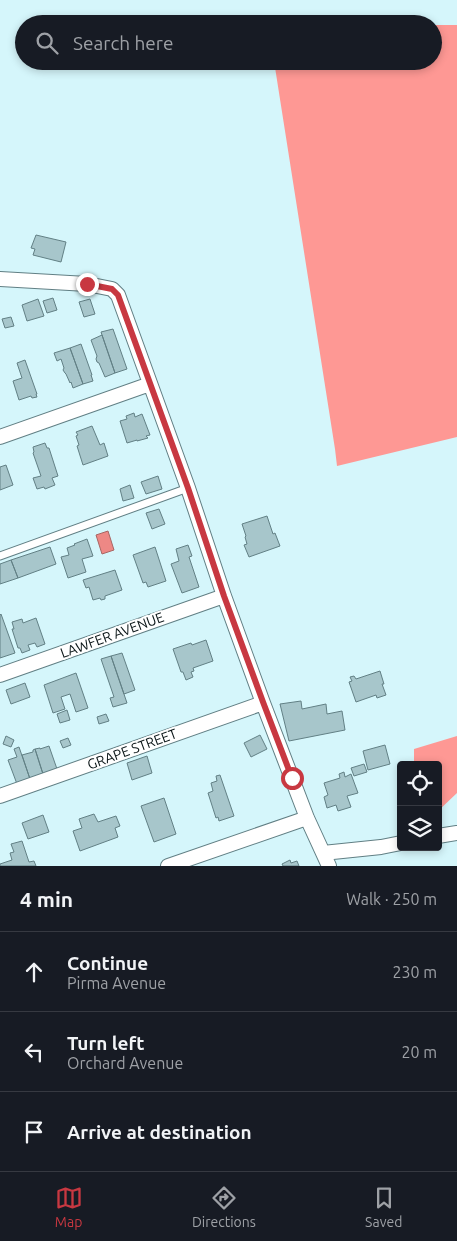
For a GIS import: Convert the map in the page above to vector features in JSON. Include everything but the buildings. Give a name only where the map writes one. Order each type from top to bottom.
[{"type":"street","points":[[0,279],[87,284],[112,289],[118,295],[263,702],[307,818],[329,866]]},
{"type":"street","points":[[0,437],[150,384]]},
{"type":"street","name":"LAWFER AVENUE","points":[[0,675],[224,596]]},
{"type":"street","name":"GRAPE STREET","points":[[0,796],[263,702]]},
{"type":"street","points":[[168,866],[307,818]]},
{"type":"street","points":[[442,835],[457,833]]},
{"type":"street","points":[[323,853],[397,844]]},
{"type":"lane","points":[[0,556],[188,488]]},
{"type":"shaded area","points":[[442,25],[457,25],[457,437],[337,466],[275,70],[442,70]]},
{"type":"shaded area","points":[[108,531],[114,550],[102,554],[96,535]]},
{"type":"shaded area","points":[[457,736],[457,793],[442,807],[442,761],[414,761],[414,749]]},
{"type":"route","points":[[87,284],[112,289],[118,295],[188,488],[224,596],[292,778]]}]
